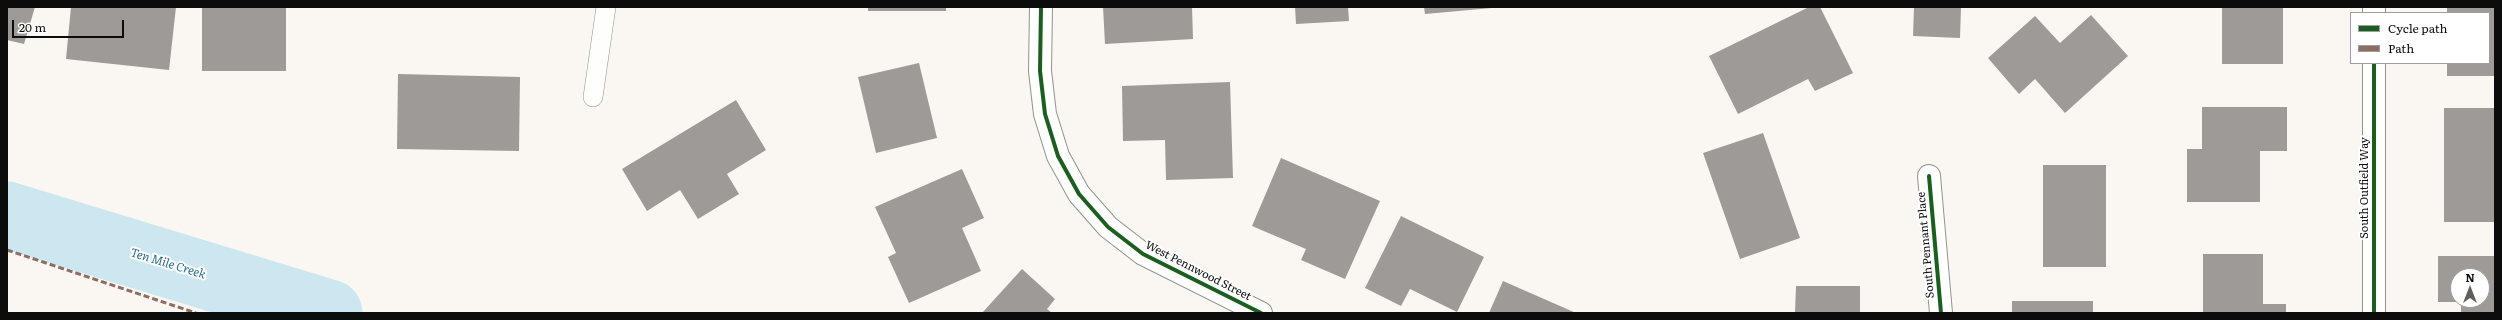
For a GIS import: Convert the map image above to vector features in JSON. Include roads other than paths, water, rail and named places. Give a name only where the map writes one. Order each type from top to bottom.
[{"type":"street","name":"West Pennwood Street","points":[[1040,7],[1040,71],[1045,114],[1058,156],[1079,194],[1108,228],[1142,254],[1261,313]]},
{"type":"street","name":"South Outfield Way","points":[[2374,64],[2374,313]]},
{"type":"street","name":"South Pennant Place","points":[[1929,176],[1941,313]]},
{"type":"lane","points":[[593,97],[606,7]]},
{"type":"waterway","name":"Ten Mile Creek","points":[[7,215],[329,313]]}]
